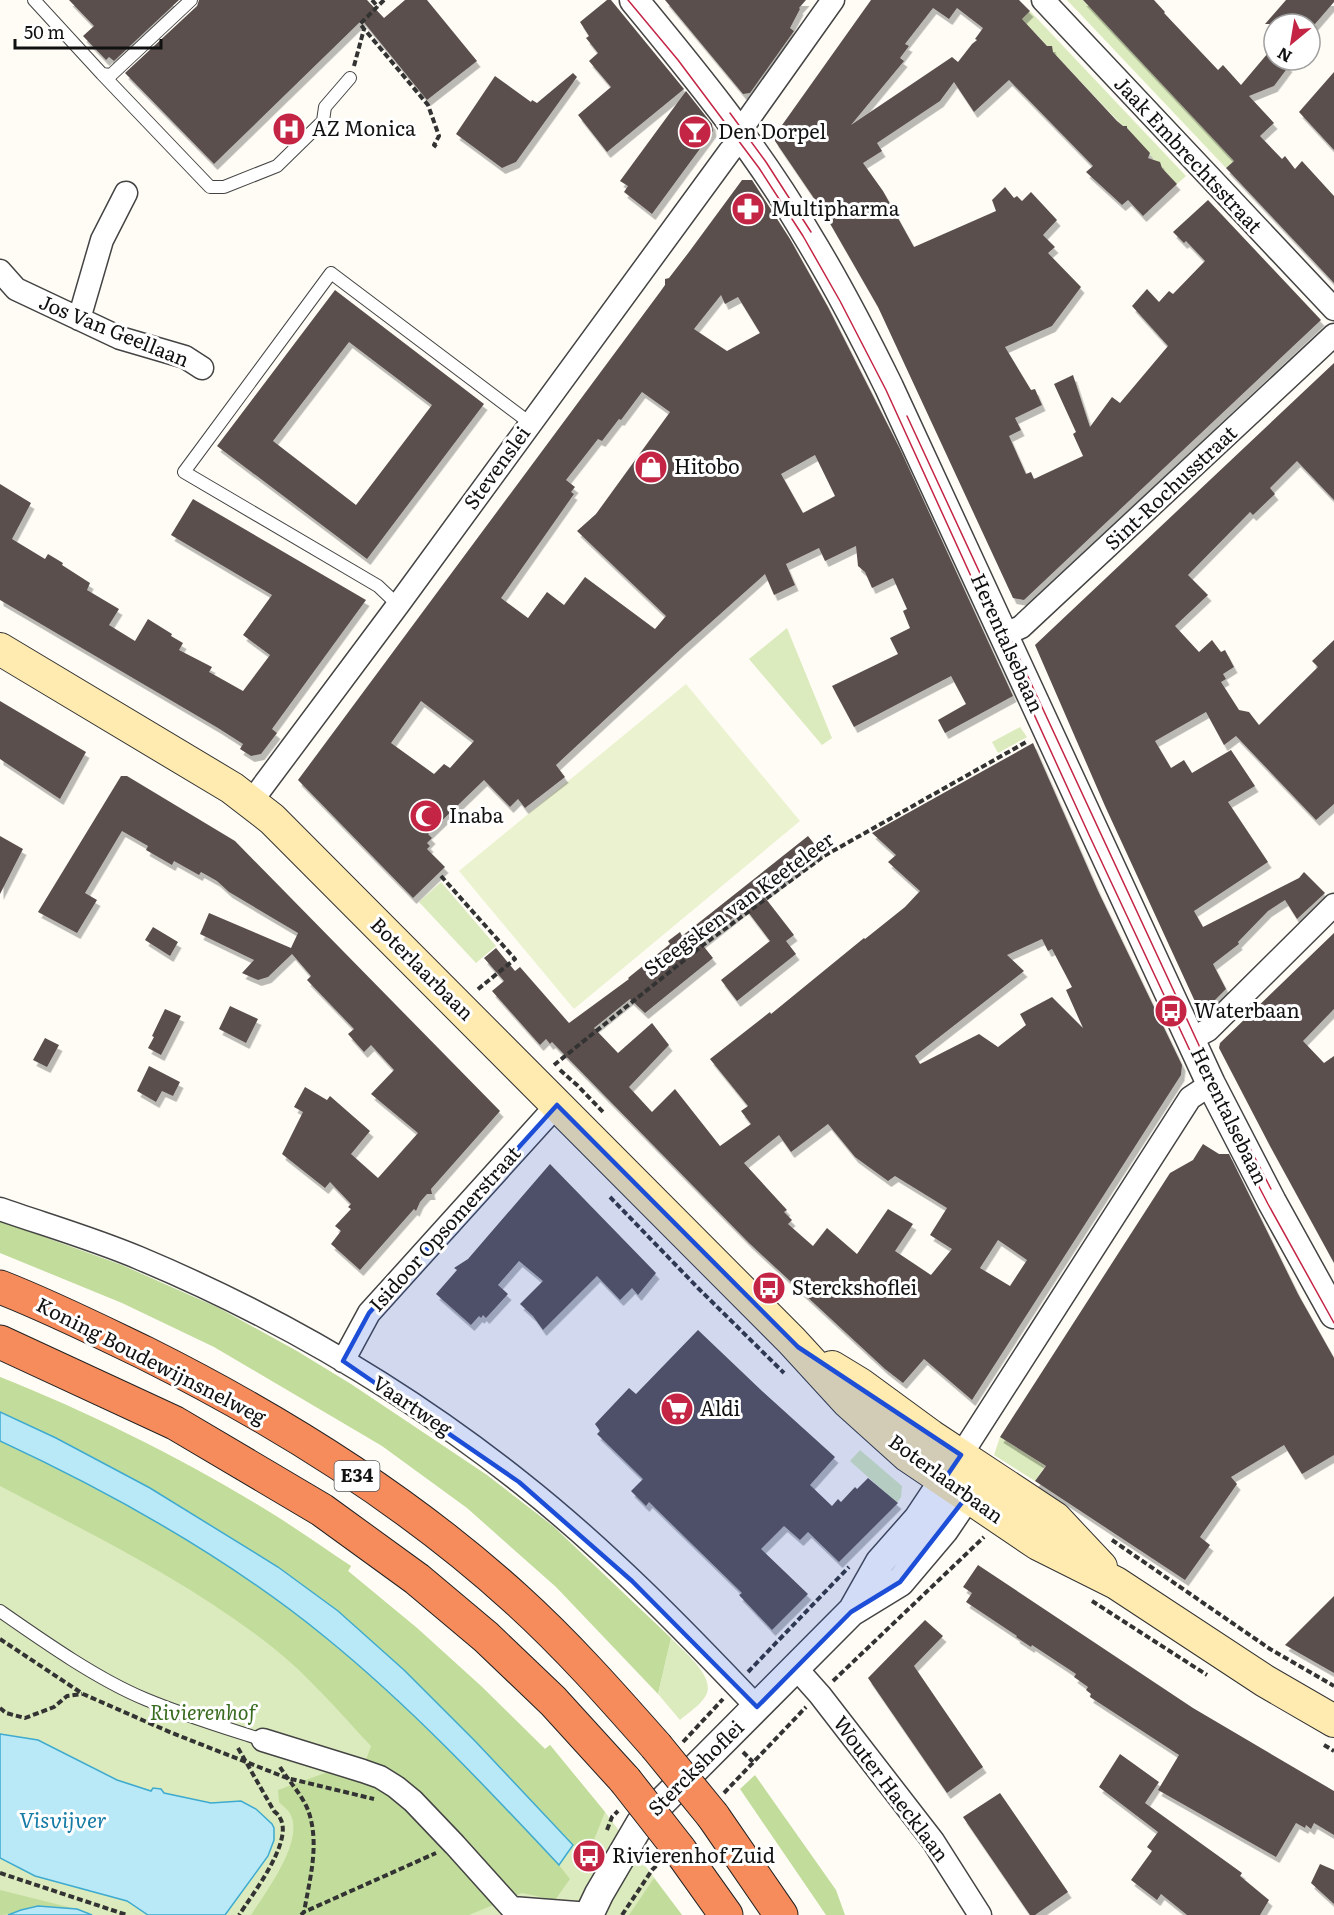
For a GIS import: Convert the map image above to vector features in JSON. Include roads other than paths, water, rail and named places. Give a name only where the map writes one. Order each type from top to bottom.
[{"type":"highway","name":"Koning Boudewijnsnelweg","points":[[0,1287],[99,1330],[205,1383],[283,1428],[370,1484],[445,1539],[515,1598],[583,1664],[656,1746],[713,1816],[781,1915]]},
{"type":"highway","name":"E34","points":[[0,1342],[176,1423],[322,1510],[417,1579],[486,1636],[553,1701],[625,1780],[679,1849],[726,1915]]},
{"type":"main road","name":"Boterlaarbaan","points":[[0,649],[232,788],[251,802],[290,836],[798,1347],[860,1384],[957,1477],[1038,1544],[1116,1583],[1265,1681],[1334,1721]]},
{"type":"main road","name":"Boterlaarbaan","points":[[957,1477],[1055,1518],[1116,1583]]},
{"type":"street","name":"Herentalsebaan","points":[[634,0],[741,135],[807,234],[862,332],[1211,1084],[1272,1202],[1334,1314]]},
{"type":"street","name":"Stevenslei","points":[[251,802],[730,151],[740,141],[742,128],[833,0]]},
{"type":"street","name":"Jaak Embrechtsstraat","points":[[1043,0],[1334,309]]},
{"type":"street","points":[[79,319],[102,240],[126,193]]},
{"type":"street","name":"Jos Van Geellaan","points":[[0,271],[16,289],[120,338],[185,357],[202,368]]},
{"type":"street","name":"Sint-Rochusstraat","points":[[1003,635],[1021,627],[1334,335]]},
{"type":"street","points":[[1191,1039],[1208,1030],[1334,905]]},
{"type":"street","name":"Sterckshoflei","points":[[590,1914],[625,1847],[640,1824],[851,1612],[880,1563],[957,1477],[1190,1098],[1211,1084]]},
{"type":"street","name":"Isidoor Opsomerstraat","points":[[343,1361],[369,1313],[557,1105]]},
{"type":"street","name":"Vaartweg","points":[[0,1209],[136,1257],[253,1310],[343,1361],[412,1405],[519,1482],[577,1530],[627,1576],[757,1707]]},
{"type":"street","name":"Wouter Haecklaan","points":[[796,1668],[820,1695],[933,1841],[980,1915]]},
{"type":"street","points":[[263,1740],[380,1777],[396,1787],[413,1801],[515,1911],[590,1914]]},
{"type":"lane","points":[[34,0],[102,75],[210,187],[224,188],[277,166],[323,121],[326,107],[351,78]]},
{"type":"lane","points":[[102,75],[111,75],[191,0]]},
{"type":"lane","points":[[398,605],[378,586],[184,472],[331,273],[530,423]]},
{"type":"lane","points":[[0,1611],[71,1658],[144,1699],[263,1740]]},
{"type":"water","points":[[0,1412],[56,1438],[150,1488],[278,1567],[338,1611],[404,1670],[573,1845],[559,1865],[475,1776],[417,1719],[325,1637],[249,1580],[168,1529],[43,1461],[0,1441]]},
{"type":"water","name":"Visvijver","points":[[0,1734],[38,1740],[117,1780],[151,1791],[153,1788],[161,1789],[164,1793],[211,1803],[241,1801],[256,1809],[274,1828],[274,1840],[268,1856],[225,1915],[148,1915],[127,1901],[35,1876],[0,1858]]},
{"type":"water","points":[[38,1906],[77,1909],[92,1915],[8,1915]]},
{"type":"tram line","points":[[628,0],[678,60],[759,168],[803,236],[840,301],[886,390],[1207,1087],[1334,1323]]},
{"type":"tram line","points":[[730,113],[766,162],[811,232]]},
{"type":"tram line","points":[[907,416],[1216,1082],[1271,1189]]},
{"type":"place","name":"AZ Monica","points":[[289,129]]},
{"type":"place","name":"Den Dorpel","points":[[695,132]]},
{"type":"place","name":"Multipharma","points":[[748,209]]},
{"type":"place","name":"Hitobo","points":[[651,467]]},
{"type":"place","name":"Inaba","points":[[426,816]]},
{"type":"place","name":"Waterbaan","points":[[1171,1011]]},
{"type":"place","name":"Sterckshoflei","points":[[769,1288]]},
{"type":"place","name":"Aldi","points":[[677,1409]]},
{"type":"place","name":"Rivierenhof Zuid","points":[[589,1856]]},
{"type":"park label","name":"Rivierenhof","points":[[203,1713]]}]
